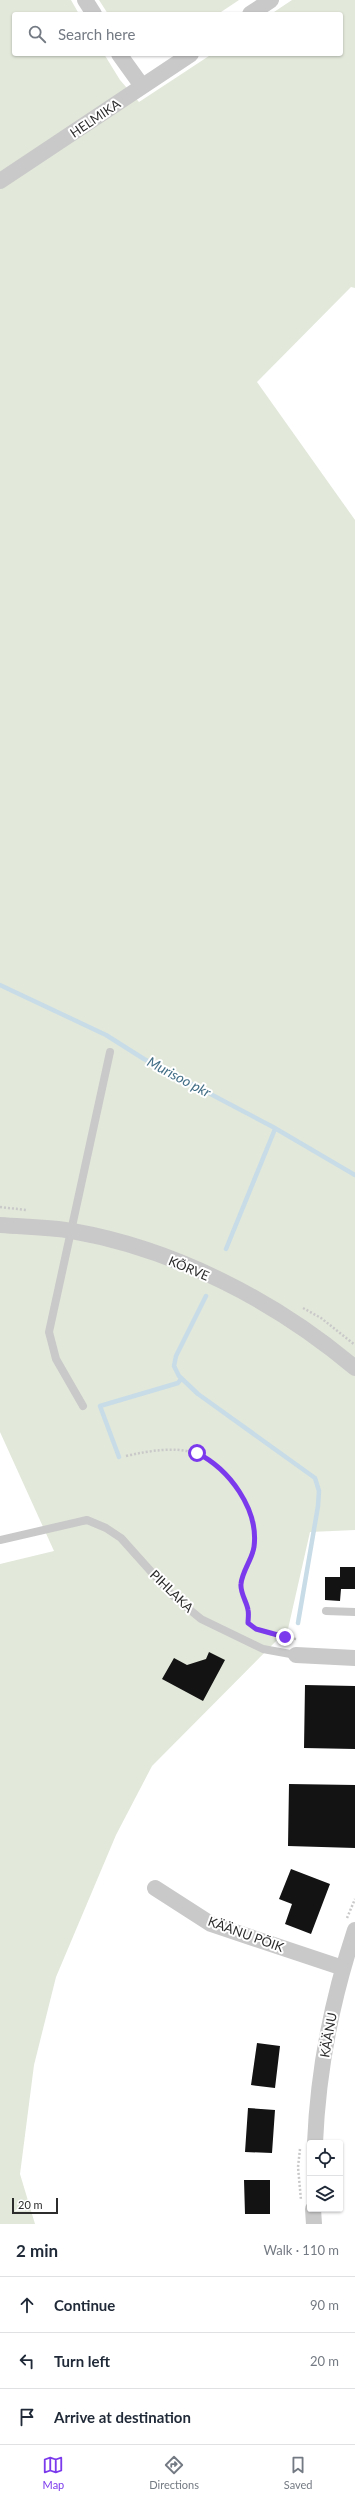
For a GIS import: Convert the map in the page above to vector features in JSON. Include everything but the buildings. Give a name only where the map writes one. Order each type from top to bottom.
[{"type":"street","points":[[85,0],[93,12]]},
{"type":"street","points":[[253,12],[271,0]]},
{"type":"street","points":[[120,56],[142,86]]},
{"type":"street","name":"HELMIKA","points":[[0,181],[188,56]]},
{"type":"street","name":"KÕRVE","points":[[0,1224],[72,1231],[121,1243],[172,1260],[226,1284],[282,1315],[330,1348],[355,1368]]},
{"type":"street","name":"PIHLAKA","points":[[296,1655],[355,1658]]},
{"type":"street","name":"KÄÄNU PÕIK","points":[[155,1888],[210,1924],[343,1968]]},
{"type":"street","name":"KÄÄNU","points":[[315,2140],[316,2117],[330,2021],[343,1968],[355,1930]]},
{"type":"street","points":[[313,2212],[314,2224]]},
{"type":"lane","points":[[83,1406],[56,1359],[49,1332],[110,1052]]},
{"type":"lane","name":"PIHLAKA","points":[[0,1540],[87,1520],[106,1528],[121,1538],[172,1595],[201,1619],[263,1649],[296,1655]]},
{"type":"lane","points":[[326,1611],[355,1612]]},
{"type":"path","points":[[126,1456],[164,1448],[182,1448],[210,1459],[222,1470],[245,1502],[255,1533],[254,1548],[240,1585],[248,1611],[248,1623],[256,1629],[271,1634],[299,1639]]},
{"type":"shaded area","points":[[0,0],[71,0],[78,12],[12,12],[12,56],[105,56],[120,80],[139,102],[209,56],[343,56],[343,12],[274,12],[292,0],[355,0],[355,288],[351,287],[257,382],[355,520],[355,1530],[310,1532],[288,1629],[152,1766],[116,1835],[56,1977],[34,2065],[20,2174],[35,2224],[0,2224],[0,1564],[54,1551],[0,1432]]},
{"type":"shaded area","points":[[99,0],[239,0],[221,12],[107,12]]},
{"type":"waterway","name":"Murisoo pkr","points":[[0,985],[106,1035],[144,1059],[273,1127],[355,1175]]},
{"type":"waterway","points":[[226,1249],[275,1129]]},
{"type":"waterway","points":[[206,1296],[176,1356],[174,1366],[179,1376],[198,1394],[315,1478],[319,1491],[318,1506],[298,1623]]},
{"type":"waterway","points":[[119,1457],[100,1406],[178,1383],[181,1379]]},
{"type":"route","points":[[197,1453],[210,1459],[234,1484],[245,1502],[252,1521],[255,1533],[254,1548],[240,1585],[248,1611],[248,1623],[256,1629],[285,1637]]}]
